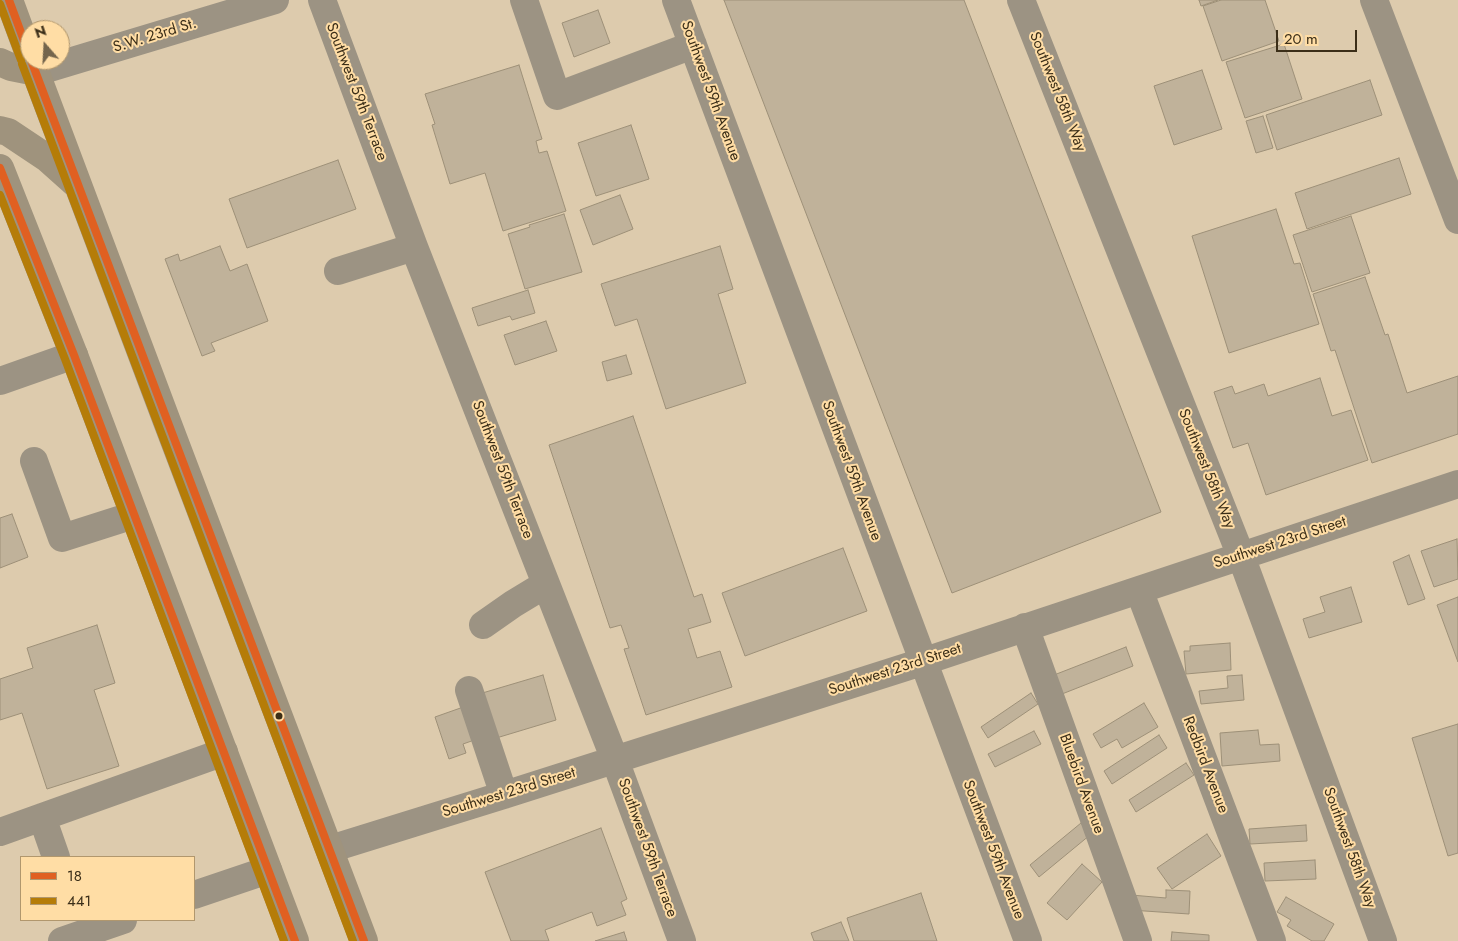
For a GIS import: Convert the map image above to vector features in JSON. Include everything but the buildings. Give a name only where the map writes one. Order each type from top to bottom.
[{"type":"main road","points":[[9,0],[20,30]]},
{"type":"main road","points":[[0,62],[10,67],[20,65]]},
{"type":"main road","points":[[35,70],[364,941]]},
{"type":"main road","points":[[0,130],[8,132],[48,158],[80,188]]},
{"type":"main road","points":[[0,168],[74,355],[295,941]]},
{"type":"street","name":"S.W. 23rd St.","points":[[70,53],[275,0]]},
{"type":"street","name":"Southwest 59th Terrace","points":[[322,0],[414,246],[615,760],[682,941]]},
{"type":"street","points":[[524,0],[557,96],[693,45]]},
{"type":"street","name":"Southwest 59th Avenue","points":[[676,0],[922,662],[1028,941]]},
{"type":"street","name":"Southwest 58th Way","points":[[1021,0],[1241,556],[1383,941]]},
{"type":"street","points":[[1374,0],[1458,220]]},
{"type":"street","points":[[338,271],[414,246]]},
{"type":"street","points":[[0,381],[74,355]]},
{"type":"street","points":[[34,461],[62,538],[134,515]]},
{"type":"street","name":"Southwest 23rd Street","points":[[330,849],[922,662],[1458,484]]},
{"type":"street","points":[[483,625],[546,584]]},
{"type":"street","name":"Redbird Avenue","points":[[1139,590],[1272,941]]},
{"type":"street","name":"Bluebird Avenue","points":[[1025,627],[1138,941]]},
{"type":"street","points":[[469,690],[504,795]]},
{"type":"street","points":[[0,832],[224,752]]},
{"type":"street","points":[[42,817],[56,856]]},
{"type":"street","points":[[195,896],[268,870]]},
{"type":"street","points":[[75,931],[119,921]]},
{"type":"transit line","name":"18","points":[[9,0],[20,30]]},
{"type":"transit line","name":"441","points":[[0,4],[20,57]]},
{"type":"transit line","name":"441","points":[[24,70],[353,941]]},
{"type":"transit line","name":"18","points":[[35,70],[364,941]]},
{"type":"transit line","name":"18","points":[[0,168],[74,355],[295,941]]},
{"type":"transit line","name":"441","points":[[0,195],[65,359],[284,941]]}]
